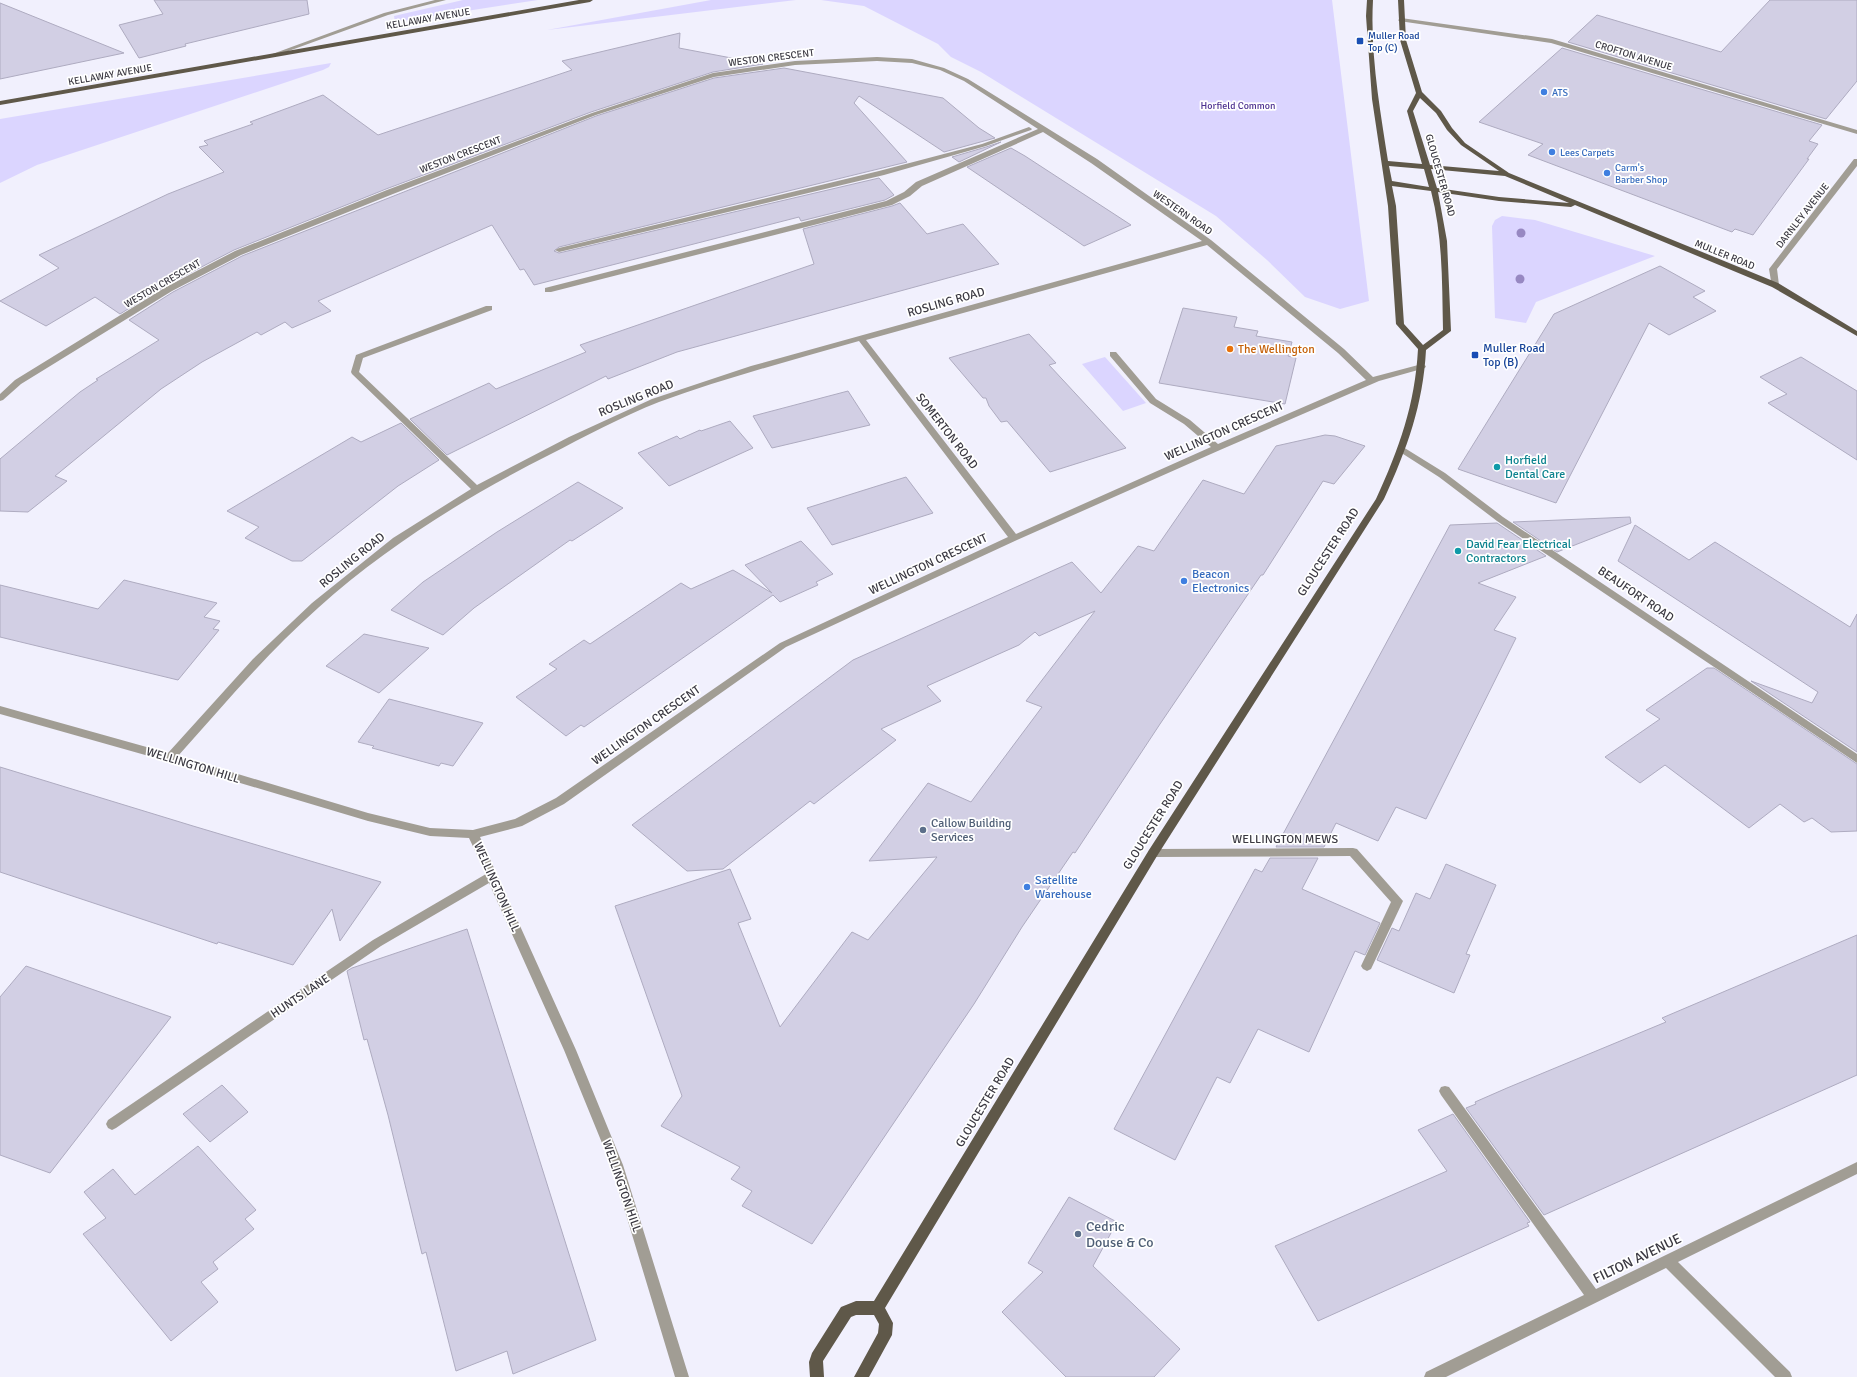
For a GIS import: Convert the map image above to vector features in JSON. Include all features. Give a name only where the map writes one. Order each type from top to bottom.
[{"type":"main road","name":"KELLAWAY AVENUE","points":[[0,103],[590,0]]},
{"type":"main road","points":[[1370,0],[1369,16],[1375,99],[1392,206],[1400,324],[1422,349]]},
{"type":"main road","points":[[1401,0],[1400,20],[1403,40],[1419,93],[1439,112],[1449,129],[1463,144],[1506,174]]},
{"type":"main road","name":"GLOUCESTER ROAD","points":[[878,1308],[1153,853],[1380,499],[1403,450],[1416,406],[1422,366],[1422,349],[1447,331],[1446,272],[1442,227],[1410,111],[1419,93]]},
{"type":"main road","name":"MULLER ROAD","points":[[1385,163],[1506,174],[1579,206],[1775,286],[1857,334]]},
{"type":"main road","name":"MULLER ROAD","points":[[1388,183],[1499,199],[1579,206]]},
{"type":"main road","points":[[817,1377],[817,1358],[846,1312],[856,1308],[878,1308],[886,1323],[885,1335],[861,1377]]},
{"type":"street","name":"KELLAWAY AVENUE","points":[[270,56],[386,14],[443,0]]},
{"type":"street","name":"CROFTON AVENUE","points":[[1400,20],[1552,41],[1857,132]]},
{"type":"street","name":"WESTON CRESCENT","points":[[0,398],[18,382],[169,289],[238,253],[390,192],[594,114],[713,75],[795,63],[877,59],[912,61],[942,69],[966,80]]},
{"type":"street","name":"WESTERN ROAD","points":[[966,80],[1094,161],[1208,242],[1341,351],[1372,381]]},
{"type":"street","points":[[558,250],[881,173],[1041,128]]},
{"type":"street","points":[[548,290],[889,203],[907,194],[919,184],[1041,128]]},
{"type":"street","name":"DARNLEY AVENUE","points":[[1775,286],[1773,270],[1857,161]]},
{"type":"street","name":"ROSLING ROAD","points":[[170,758],[256,662],[315,604],[396,540],[476,490],[572,439],[655,401],[754,368],[1208,242]]},
{"type":"street","points":[[476,490],[355,372],[359,357],[488,308]]},
{"type":"street","name":"SOMERTON ROAD","points":[[861,339],[1014,538]]},
{"type":"street","points":[[1113,354],[1153,401],[1187,422],[1217,448]]},
{"type":"street","name":"WELLINGTON CRESCENT","points":[[472,834],[518,823],[560,801],[783,645],[1014,538],[1217,448],[1372,381],[1422,366]]},
{"type":"street","name":"BEAUFORT ROAD","points":[[1403,450],[1442,475],[1500,519],[1857,758]]},
{"type":"street","name":"WELLINGTON HILL","points":[[0,710],[170,758],[368,817],[430,832],[472,834],[570,1050],[617,1165],[682,1377]]},
{"type":"street","name":"WELLINGTON MEWS","points":[[1153,853],[1353,852],[1397,900],[1367,966]]},
{"type":"street","name":"HUNTS LANE","points":[[112,1124],[377,943],[492,876]]},
{"type":"street","points":[[1445,1091],[1593,1297]]},
{"type":"street","name":"FILTON AVENUE","points":[[1431,1377],[1857,1168]]},
{"type":"street","points":[[1667,1260],[1784,1377]]},
{"type":"green space","points":[[463,0],[538,0],[395,22],[394,16]]},
{"type":"green space","points":[[711,0],[796,0],[547,30]]},
{"type":"green space","name":"Horfield Common","points":[[821,0],[1332,0],[1369,301],[1340,309],[1305,297],[1267,260],[1216,216],[981,72],[951,57],[938,44],[864,6]]},
{"type":"green space","points":[[331,63],[329,67],[323,70],[37,165],[0,183],[0,119]]},
{"type":"green space","points":[[1502,216],[1535,220],[1655,256],[1536,302],[1526,323],[1495,318],[1492,226],[1495,220]]},
{"type":"green space","points":[[1105,357],[1146,403],[1123,411],[1082,364]]},
{"type":"building","points":[[154,0],[307,0],[309,14],[185,44],[186,46],[139,58],[119,25],[163,14]]},
{"type":"building","points":[[1770,0],[1857,0],[1857,81],[1826,119],[1568,42],[1597,15],[1721,52]]},
{"type":"building","points":[[0,3],[124,53],[0,79]]},
{"type":"building","points":[[680,33],[679,48],[763,64],[713,72],[591,112],[386,189],[234,250],[165,286],[120,314],[95,297],[46,326],[0,301],[59,268],[39,255],[168,194],[224,172],[199,147],[208,145],[204,141],[253,124],[250,122],[323,95],[378,135],[572,70],[562,61]]},
{"type":"building","points":[[1562,48],[1822,125],[1809,141],[1818,144],[1807,159],[1809,159],[1753,235],[1735,229],[1732,232],[1528,155],[1543,144],[1479,122]]},
{"type":"building","points":[[784,68],[943,98],[979,128],[995,138],[944,152],[859,96],[854,103],[907,162],[559,247],[554,251],[559,253],[879,178],[894,195],[885,200],[801,221],[799,217],[534,285],[524,269],[520,270],[492,225],[318,301],[331,311],[292,328],[285,322],[261,335],[257,332],[202,362],[161,389],[55,476],[67,481],[28,512],[0,511],[0,459],[80,392],[98,380],[96,379],[159,340],[129,320],[173,292],[242,256],[596,116],[714,78]]},
{"type":"building","points":[[1001,142],[959,162],[952,157],[986,147]]},
{"type":"building","points":[[1011,148],[1131,225],[1084,246],[967,167]]},
{"type":"building","points":[[900,203],[927,234],[963,224],[999,264],[677,352],[608,379],[606,376],[447,455],[410,419],[489,383],[496,389],[586,352],[580,345],[814,264],[803,229]]},
{"type":"building","points":[[1660,266],[1705,291],[1693,297],[1716,311],[1669,335],[1649,323],[1556,503],[1458,469],[1554,314]]},
{"type":"building","name":"The Wellington","points":[[1183,308],[1237,317],[1234,327],[1258,331],[1256,336],[1292,342],[1288,356],[1296,358],[1285,404],[1159,383]]},
{"type":"building","points":[[1029,334],[1056,363],[1049,365],[1126,448],[1050,472],[1007,421],[1001,422],[989,406],[986,398],[983,398],[949,358]]},
{"type":"building","points":[[1801,357],[1857,391],[1857,460],[1768,403],[1787,394],[1760,377]]},
{"type":"building","points":[[848,391],[870,425],[772,448],[753,416]]},
{"type":"building","points":[[730,421],[753,448],[669,486],[638,453],[677,436],[680,439],[700,430],[701,431]]},
{"type":"building","points":[[401,423],[439,460],[398,486],[302,561],[292,561],[245,538],[259,527],[227,511],[352,437],[361,442]]},
{"type":"building","points":[[1325,435],[1335,436],[1365,446],[1334,484],[1323,481],[1263,575],[1261,575],[1160,724],[1075,853],[1073,852],[1022,927],[974,1004],[812,1244],[742,1206],[752,1191],[731,1179],[740,1167],[661,1126],[682,1096],[615,906],[730,869],[751,919],[738,923],[780,1027],[852,932],[868,940],[937,857],[869,861],[928,783],[971,802],[1042,707],[1026,701],[1095,611],[1039,636],[1035,632],[1019,645],[927,686],[941,701],[881,729],[896,740],[814,804],[810,801],[723,869],[687,871],[632,825],[853,660],[1072,562],[1101,593],[1138,546],[1154,551],[1203,480],[1244,494],[1276,446]]},
{"type":"building","points":[[906,477],[933,513],[832,545],[807,508]]},
{"type":"building","points":[[578,482],[623,508],[572,541],[570,540],[474,608],[443,635],[391,610],[423,582],[497,532]]},
{"type":"building","points":[[1630,517],[1631,523],[1557,552],[1513,522]]},
{"type":"building","points":[[1497,523],[1546,556],[1478,583],[1516,597],[1494,630],[1516,638],[1426,819],[1396,807],[1378,841],[1336,823],[1324,847],[1276,847],[1450,525]]},
{"type":"building","points":[[1635,525],[1689,560],[1715,542],[1850,627],[1857,614],[1857,752],[1751,681],[1812,703],[1818,692],[1618,561]]},
{"type":"building","points":[[801,541],[833,574],[816,582],[818,585],[780,602],[773,595],[584,727],[581,725],[566,736],[516,697],[557,669],[549,664],[584,640],[590,644],[681,583],[691,589],[733,570],[772,593],[745,565]]},
{"type":"building","points":[[124,580],[217,603],[204,617],[220,621],[213,629],[219,630],[178,680],[0,637],[0,585],[98,609]]},
{"type":"building","points":[[364,634],[429,648],[379,693],[326,666]]},
{"type":"building","points":[[1707,668],[1714,668],[1857,764],[1857,831],[1831,832],[1812,818],[1804,822],[1780,804],[1749,828],[1665,765],[1640,783],[1605,757],[1660,719],[1646,710]]},
{"type":"building","points":[[389,699],[483,723],[453,766],[441,763],[439,766],[372,748],[374,746],[358,742]]},
{"type":"building","points":[[0,767],[381,882],[340,941],[332,909],[293,965],[218,942],[217,944],[0,872]]},
{"type":"building","points":[[1270,858],[1318,858],[1302,889],[1380,923],[1365,955],[1355,951],[1309,1052],[1258,1029],[1230,1083],[1217,1077],[1175,1160],[1114,1129],[1255,869],[1262,872]]},
{"type":"building","points":[[1446,864],[1496,885],[1466,954],[1470,955],[1454,993],[1377,960],[1392,928],[1399,931],[1416,893],[1430,899]]},
{"type":"building","points":[[467,929],[596,1340],[513,1374],[507,1351],[456,1371],[426,1252],[422,1254],[388,1115],[367,1039],[364,1040],[347,971]]},
{"type":"building","points":[[1857,935],[1857,1075],[1544,1215],[1466,1108],[1476,1104],[1475,1102],[1507,1088],[1666,1022],[1662,1018]]},
{"type":"building","points":[[26,966],[171,1017],[50,1173],[0,1155],[0,997]]},
{"type":"building","points":[[222,1085],[248,1112],[210,1142],[183,1114]]},
{"type":"building","points":[[1453,1114],[1530,1222],[1527,1223],[1529,1226],[1318,1321],[1275,1246],[1447,1171],[1418,1130]]},
{"type":"building","points":[[198,1146],[256,1210],[245,1219],[254,1229],[213,1262],[218,1269],[201,1282],[218,1302],[171,1341],[83,1234],[106,1218],[84,1192],[113,1169],[135,1195]]},
{"type":"building","points":[[1069,1197],[1117,1222],[1093,1266],[1180,1349],[1154,1377],[1066,1377],[1002,1312],[1043,1272],[1028,1263]]},
{"type":"place","name":"Muller Road Top (C)","points":[[1360,41]]},
{"type":"place","name":"ATS","points":[[1544,92]]},
{"type":"place","name":"Lees Carpets","points":[[1552,152]]},
{"type":"place","name":"Carm's Barber Shop","points":[[1607,173]]},
{"type":"place","name":"The Wellington","points":[[1230,349]]},
{"type":"place","name":"Muller Road Top (B)","points":[[1475,355]]},
{"type":"place","name":"Horfield Dental Care","points":[[1497,467]]},
{"type":"place","name":"David Fear Electrical Contractors","points":[[1458,551]]},
{"type":"place","name":"Beacon Electronics","points":[[1184,581]]},
{"type":"place","name":"Callow Building Services","points":[[923,830]]},
{"type":"place","name":"Satellite Warehouse","points":[[1027,887]]},
{"type":"place","name":"Cedric Douse & Co","points":[[1078,1234]]}]
